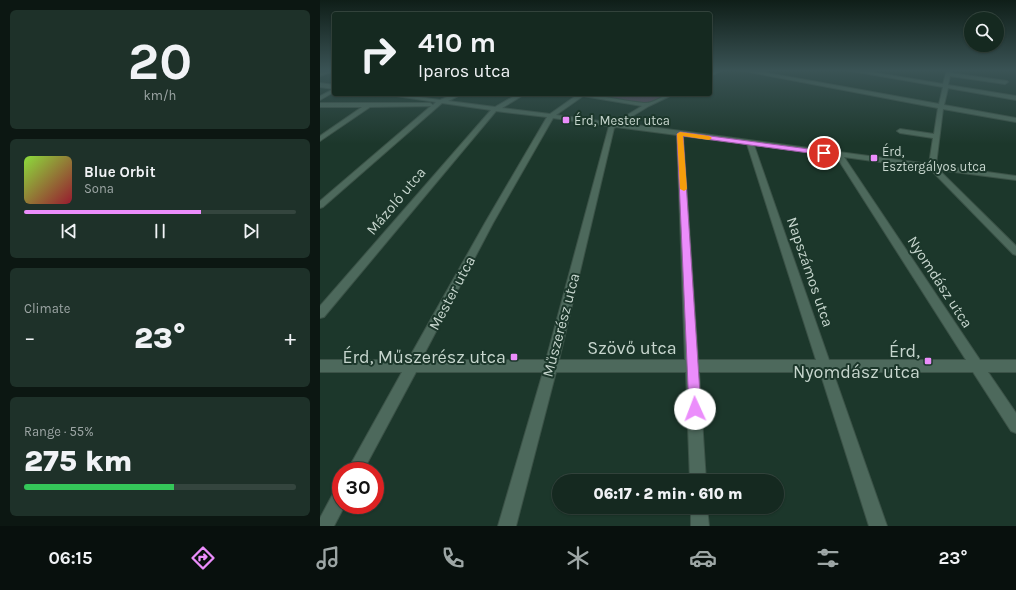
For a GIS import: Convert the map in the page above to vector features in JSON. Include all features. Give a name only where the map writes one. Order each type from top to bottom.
[{"type":"street","points":[[877,95],[1016,120]]},
{"type":"street","points":[[932,167],[943,95]]},
{"type":"street","points":[[996,95],[1016,98]]},
{"type":"street","points":[[393,96],[440,103],[495,108],[1016,178]]},
{"type":"street","points":[[320,205],[440,103],[455,96]]},
{"type":"street","points":[[495,108],[518,96]]},
{"type":"street","points":[[551,116],[577,96]]},
{"type":"street","points":[[592,96],[647,105]]},
{"type":"street","points":[[614,125],[647,105],[666,96]]},
{"type":"street","points":[[320,139],[377,100]]},
{"type":"street","points":[[320,105],[440,103]]},
{"type":"street","name":"Mázoló utca","points":[[320,314],[495,108]]},
{"type":"street","name":"Mester utca","points":[[360,462],[489,223],[551,116]]},
{"type":"street","name":"Műszerész utca","points":[[507,526],[550,366],[611,127],[614,125]]},
{"type":"street","points":[[900,131],[936,136]]},
{"type":"street","points":[[680,134],[698,474]]},
{"type":"street","name":"Napszámos utca","points":[[750,143],[826,366],[878,526]]},
{"type":"street","name":"Nyomdász utca","points":[[839,155],[1016,426]]},
{"type":"street","points":[[932,167],[1016,252]]},
{"type":"street","name":"Szövő utca","points":[[320,366],[1016,366]]},
{"type":"street","points":[[325,526],[332,513]]},
{"type":"street","points":[[699,514],[700,526]]},
{"type":"shaded area","points":[[596,96],[664,96],[646,104]]},
{"type":"slow traffic","points":[[684,189],[680,134],[709,138]]},
{"type":"place","name":"Érd, Mester utca","points":[[566,120]]},
{"type":"place","name":"Érd, Esztergályos utca","points":[[874,158]]},
{"type":"place","name":"Érd, Műszerész utca","points":[[514,357]]},
{"type":"place","name":"Érd, Nyomdász utca","points":[[928,361]]},
{"type":"route","points":[[695,409],[680,134],[824,153]]}]
